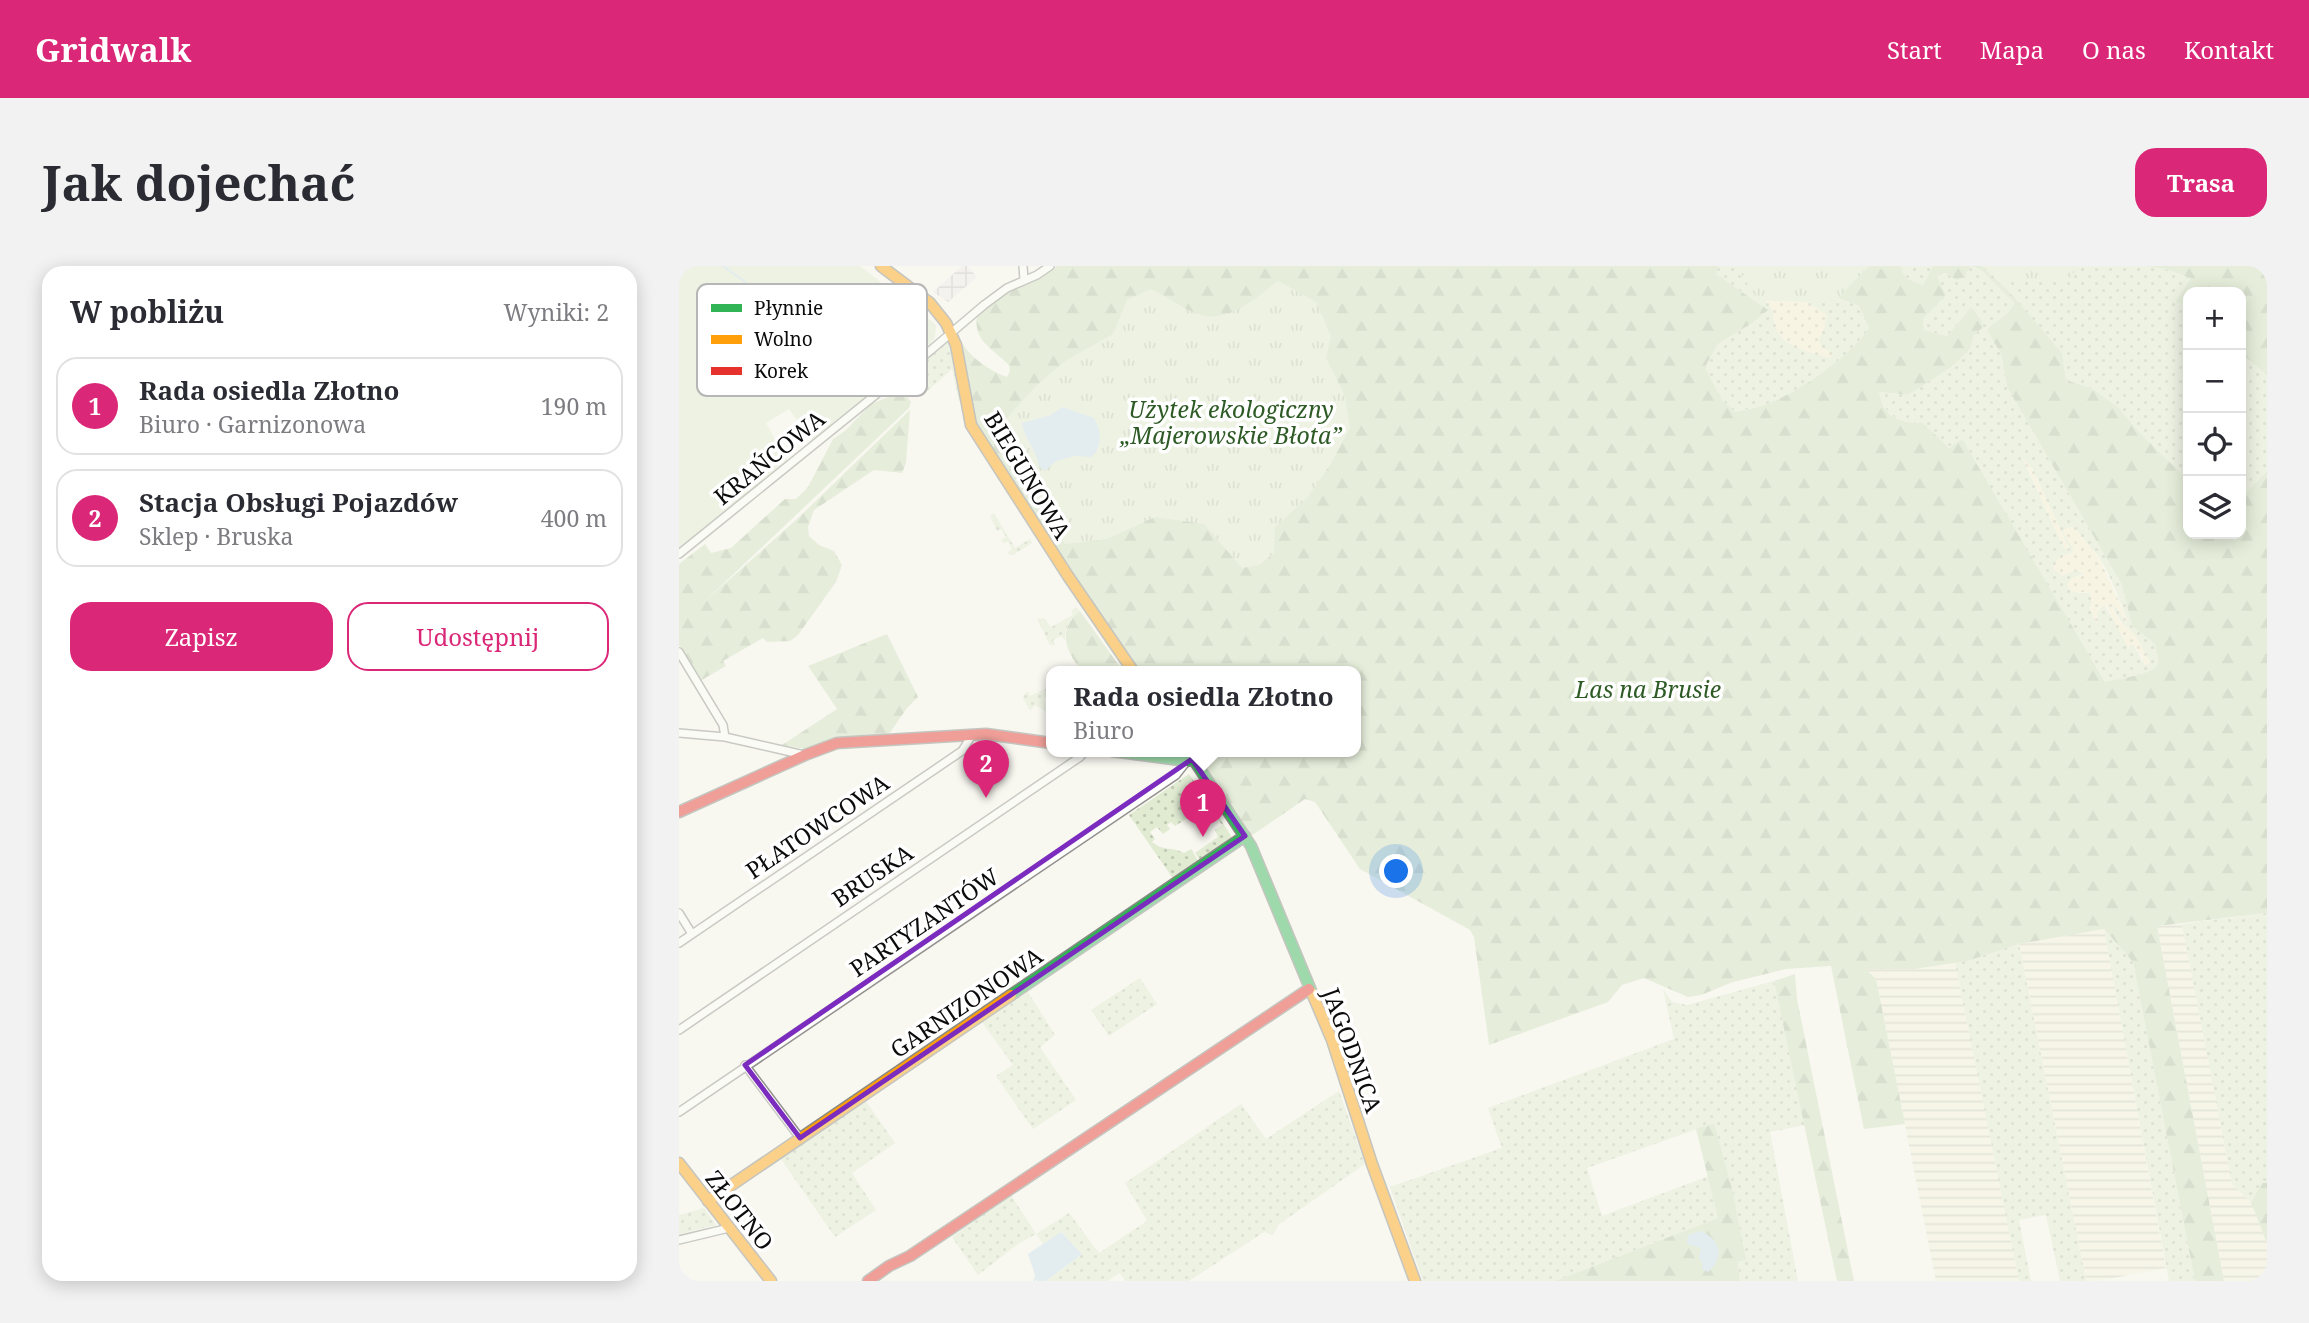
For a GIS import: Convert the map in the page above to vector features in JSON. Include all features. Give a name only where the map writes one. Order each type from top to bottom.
[{"type":"street","points":[[1023,266],[1024,281]]},
{"type":"street","name":"KRAŃCOWA","points":[[927,353],[989,300],[1050,266]]},
{"type":"street","name":"BIEGUNOWA","points":[[884,267],[906,284]]},
{"type":"street","name":"BIEGUNOWA","points":[[927,301],[952,333],[971,425],[1074,586],[1130,666]]},
{"type":"street","name":"KRAŃCOWA","points":[[679,554],[874,396]]},
{"type":"street","points":[[679,652],[723,726],[725,737]]},
{"type":"street","points":[[679,733],[725,737],[805,755]]},
{"type":"street","name":"PŁATOWCOWA","points":[[679,943],[962,751],[972,735]]},
{"type":"street","points":[[679,813],[805,755],[842,742],[993,735],[1046,742]]},
{"type":"street","name":"BRUSKA","points":[[679,1030],[1078,757]]},
{"type":"street","points":[[1189,757],[1245,836]]},
{"type":"street","name":"PARTYZANTÓW","points":[[679,1112],[1176,775],[1189,757]]},
{"type":"street","name":"JAGODNICA","points":[[1245,836],[1339,1056],[1372,1164],[1415,1281]]},
{"type":"street","name":"GARNIZONOWA","points":[[708,1201],[1245,836]]},
{"type":"street","points":[[679,912],[692,934]]},
{"type":"street","points":[[868,1281],[889,1266],[910,1256],[1310,989]]},
{"type":"street","points":[[745,1065],[800,1138]]},
{"type":"street","name":"ZŁOTNO","points":[[679,1163],[771,1281]]},
{"type":"street","points":[[679,1240],[729,1228]]},
{"type":"highlighted area","points":[[1192,759],[1245,836],[800,1138],[745,1065]]},
{"type":"shaded area","points":[[962,266],[967,266],[977,277],[948,302],[933,292]]},
{"type":"green space","points":[[679,266],[860,266],[883,284],[697,284],[697,396],[868,396],[812,441],[789,409],[766,423],[787,461],[679,549]]},
{"type":"green space","name":"Las na Brusie","points":[[1057,266],[1719,266],[1716,274],[1768,310],[1718,344],[1705,367],[1722,400],[1735,412],[1762,406],[1790,393],[1821,374],[1860,339],[1869,328],[1859,306],[1839,298],[1815,298],[1858,266],[1901,266],[1906,276],[1923,285],[1933,266],[1970,266],[1982,266],[2011,294],[2062,353],[2066,380],[2093,389],[2118,407],[2183,475],[2183,539],[2246,539],[2246,492],[2267,471],[2267,913],[2157,926],[2224,1281],[2195,1281],[2133,962],[2104,929],[2019,944],[1967,961],[1915,969],[1866,969],[1876,979],[1905,1124],[1864,1129],[1831,966],[1786,969],[1688,997],[1644,978],[1622,985],[1608,1002],[1489,1045],[1474,937],[1470,930],[1360,869],[1315,802],[1305,799],[1251,836],[1200,757],[1361,757],[1361,666],[1136,666],[1105,623],[976,422],[962,343],[982,364],[994,371],[1007,377],[1010,371],[1009,365],[981,338],[977,315],[1000,297]],"holes":[[[1970,266],[1980,269],[2014,303],[2012,308],[1987,330],[2001,354],[2007,387],[2122,585],[2132,626],[2155,644],[2157,666],[2145,672],[2105,682],[1962,439],[1949,448],[1923,423],[1906,422],[1893,417],[1881,401],[1879,392],[1907,395],[1951,367],[1970,349],[1974,335],[1983,327],[1971,307],[1947,336],[1924,330],[1923,319],[1946,295],[1937,277],[1945,273],[1957,280],[1965,276]]]},
{"type":"green space","points":[[1719,266],[1858,266],[1817,298],[1839,298],[1859,306],[1869,328],[1849,351],[1806,384],[1762,406],[1735,412],[1722,400],[1705,367],[1718,344],[1752,323],[1716,273]]},
{"type":"green space","points":[[1736,266],[1869,266],[1833,303],[1758,300]]},
{"type":"green space","points":[[1901,266],[1933,266],[1923,285],[1906,277]]},
{"type":"green space","points":[[1970,266],[1980,269],[2014,303],[2006,315],[1987,330],[2001,354],[2007,387],[2122,585],[2132,626],[2155,644],[2157,666],[2151,670],[2105,682],[1961,440],[1949,448],[1923,423],[1900,420],[1885,407],[1878,392],[1907,395],[1970,349],[1974,335],[1971,307],[1947,336],[1924,330],[1923,319],[1946,295],[1936,277]],"holes":[[[2024,462],[2032,468],[2070,550],[2062,544]],[[2072,544],[2092,550],[2098,556],[2117,593],[2127,619],[2126,623],[2117,608],[2112,606],[2122,623],[2134,634],[2150,662],[2142,661],[2134,645],[2130,645],[2104,605],[2097,612],[2096,623],[2090,608],[2090,593],[2077,593],[2075,577],[2083,574],[2076,571],[2063,576],[2066,554],[2072,553],[2074,549]]]},
{"type":"green space","points":[[1982,266],[2145,266],[2192,278],[2186,287],[2183,287],[2177,301],[2183,303],[2183,475],[2118,407],[2093,389],[2066,380],[2062,353]]},
{"type":"green space","points":[[1991,266],[2079,266],[2068,280],[2006,282]]},
{"type":"green space","points":[[2145,266],[2267,266],[2267,375],[2246,357],[2246,287],[2185,287],[2191,278],[2165,269]]},
{"type":"green space","name":"Użytek ekologiczny „Majerowskie Błota”","points":[[1278,281],[1316,302],[1331,336],[1326,358],[1345,396],[1350,428],[1330,465],[1307,498],[1275,527],[1274,553],[1259,565],[1242,568],[1204,524],[1155,517],[1107,539],[1065,544],[995,431],[1035,387],[1065,361],[1113,334],[1127,300],[1151,289],[1195,313],[1218,316],[1239,309]]},
{"type":"green space","points":[[2183,291],[2183,304],[2176,302]]},
{"type":"green space","points":[[927,318],[936,325],[935,337],[928,347]]},
{"type":"green space","points":[[947,341],[951,343],[962,399],[959,402],[952,369],[927,391],[927,357]]},
{"type":"green space","points":[[2246,357],[2267,375],[2267,471],[2246,492]]},
{"type":"green space","points":[[891,396],[907,396],[911,402],[909,408],[703,603],[796,520],[910,410],[906,463],[902,473],[874,470],[814,510],[808,527],[809,536],[819,545],[834,551],[842,565],[836,582],[798,635],[790,641],[767,642],[763,638],[723,661],[726,666],[700,681],[679,645],[679,564],[705,544],[711,553],[731,548],[785,499],[796,499],[808,487],[833,439],[845,431],[871,404]]},
{"type":"green space","points":[[994,513],[1015,548],[1030,539],[1032,543],[1009,555],[1008,552],[1012,549],[1008,542],[1003,543],[1001,540],[1006,537],[1001,529],[997,531],[990,516]]},
{"type":"green space","points":[[1076,607],[1080,611],[1068,624],[1065,640],[1061,636],[1053,640],[1055,645],[1050,645],[1037,619],[1044,618],[1051,627],[1073,615],[1071,611]]},
{"type":"green space","points":[[1080,611],[1119,666],[1078,666],[1071,656],[1066,640],[1068,625]]},
{"type":"green space","points":[[887,634],[918,697],[889,734],[836,739],[805,749],[782,745],[837,709],[808,666]]},
{"type":"green space","points":[[1046,688],[1046,712],[1035,705],[1029,709],[1023,698],[1028,692],[1030,696]]},
{"type":"green space","points":[[1189,774],[1210,804],[1175,826],[1171,822],[1167,825],[1170,829],[1163,834],[1157,827],[1150,832],[1155,839],[1152,842],[1184,853],[1191,849],[1199,862],[1174,880],[1129,815]]},
{"type":"green space","points":[[1213,808],[1233,839],[1201,861],[1195,853],[1218,837],[1215,830],[1222,825],[1211,809]]},
{"type":"green space","points":[[2267,913],[2267,1183],[2262,1183],[2251,1202],[2232,1184],[2182,924]]},
{"type":"green space","points":[[2182,924],[2232,1184],[2251,1202],[2267,1244],[2267,1281],[2224,1281],[2157,926]]},
{"type":"green space","points":[[2104,929],[2166,1268],[2086,1281],[2019,944]]},
{"type":"green space","points":[[2104,929],[2133,962],[2195,1281],[2169,1281]]},
{"type":"green space","points":[[2019,944],[2086,1281],[2060,1281],[2046,1215],[2019,1220],[2031,1281],[2019,1281],[1955,963]]},
{"type":"green space","points":[[1955,963],[2019,1281],[1936,1281],[1876,979],[1865,969],[1915,969]]},
{"type":"green space","points":[[1795,974],[1797,999],[1854,1281],[1837,1281],[1774,981]]},
{"type":"green space","points":[[1140,978],[1157,1004],[1109,1036],[1091,1010]]},
{"type":"green space","points":[[1774,981],[1805,1125],[1770,1132],[1798,1281],[1740,1281],[1738,1262],[1745,1260],[1714,1123],[1587,1168],[1602,1216],[1709,1176],[1718,1218],[1555,1281],[1423,1281],[1390,1187],[1502,1148],[1488,1108],[1674,1039],[1663,989],[1672,1002],[1687,1005]]},
{"type":"green space","points":[[1028,992],[1055,1035],[1040,1047],[1076,1100],[1033,1129],[996,1076],[1013,1065],[982,1022]]},
{"type":"green space","points":[[1339,1091],[1365,1164],[1278,1225],[1273,1235],[1264,1232],[1189,1281],[1125,1281],[1120,1273],[1107,1281],[1046,1281],[1082,1254],[1061,1232],[1043,1244],[1036,1234],[1069,1213],[1099,1253],[1147,1221],[1125,1183],[1241,1104],[1266,1139]]},
{"type":"green space","points":[[865,1100],[895,1143],[852,1173],[876,1210],[835,1237],[779,1156]]},
{"type":"green space","points":[[1714,1123],[1732,1189],[1746,1260],[1738,1262],[1740,1281],[1555,1281],[1718,1218],[1696,1129]]},
{"type":"green space","points":[[2262,1183],[2267,1183],[2267,1244],[2251,1202]]},
{"type":"green space","points":[[1011,1195],[1036,1234],[1018,1244],[978,1275],[952,1237]]},
{"type":"green space","points":[[704,1208],[716,1225],[679,1234],[679,1215]]},
{"type":"sand","points":[[1799,297],[1827,315],[1819,340],[1823,348],[1832,353],[1830,358],[1799,349],[1785,341],[1776,329],[1772,311],[1763,299]]},
{"type":"sand","points":[[2023,459],[2032,468],[2070,550],[2067,551],[2062,544]]},
{"type":"sand","points":[[2074,526],[2099,558],[2127,619],[2126,624],[2113,606],[2114,610],[2138,639],[2150,662],[2147,665],[2144,665],[2134,645],[2130,645],[2129,650],[2107,607],[2104,605],[2097,611],[2096,624],[2090,608],[2090,593],[2069,589],[2067,585],[2071,578],[2083,575],[2080,571],[2063,576],[2053,569],[2057,560],[2074,550],[2063,533],[2064,529]]},
{"type":"water","points":[[1062,407],[1094,418],[1099,443],[1092,457],[1074,456],[1056,461],[1045,471],[1039,466],[1022,423],[1051,415]]},
{"type":"water","points":[[1699,1231],[1712,1238],[1718,1248],[1717,1260],[1708,1272],[1702,1269],[1703,1264],[1699,1258],[1701,1248],[1687,1244],[1688,1235]]},
{"type":"water","points":[[1061,1232],[1082,1254],[1046,1281],[1037,1281],[1028,1254]]},
{"type":"waterway","points":[[723,266],[748,284]]},
{"type":"waterway","points":[[1034,1281],[1036,1277]]},
{"type":"traffic: fast","points":[[1157,757],[1187,761],[1192,759]]},
{"type":"traffic: fast","points":[[1192,757],[1251,846],[1312,993]]},
{"type":"traffic: fast","points":[[1011,995],[1245,836]]},
{"type":"traffic: slow","points":[[881,266],[905,284]]},
{"type":"traffic: slow","points":[[927,301],[946,323],[956,345],[971,425],[1130,666]]},
{"type":"traffic: slow","points":[[1312,993],[1332,1040],[1372,1164],[1415,1281]]},
{"type":"traffic: slow","points":[[708,1201],[1011,995]]},
{"type":"traffic: slow","points":[[679,1163],[771,1281]]},
{"type":"traffic: jam","points":[[679,812],[837,743],[986,734],[1046,742]]},
{"type":"traffic: jam","points":[[868,1281],[889,1266],[910,1256],[1309,989]]},
{"type":"place","name":"Stacja Obsługi Pojazdów","points":[[986,798]]},
{"type":"place","name":"Rada osiedla Złotno","points":[[1203,837]]}]
